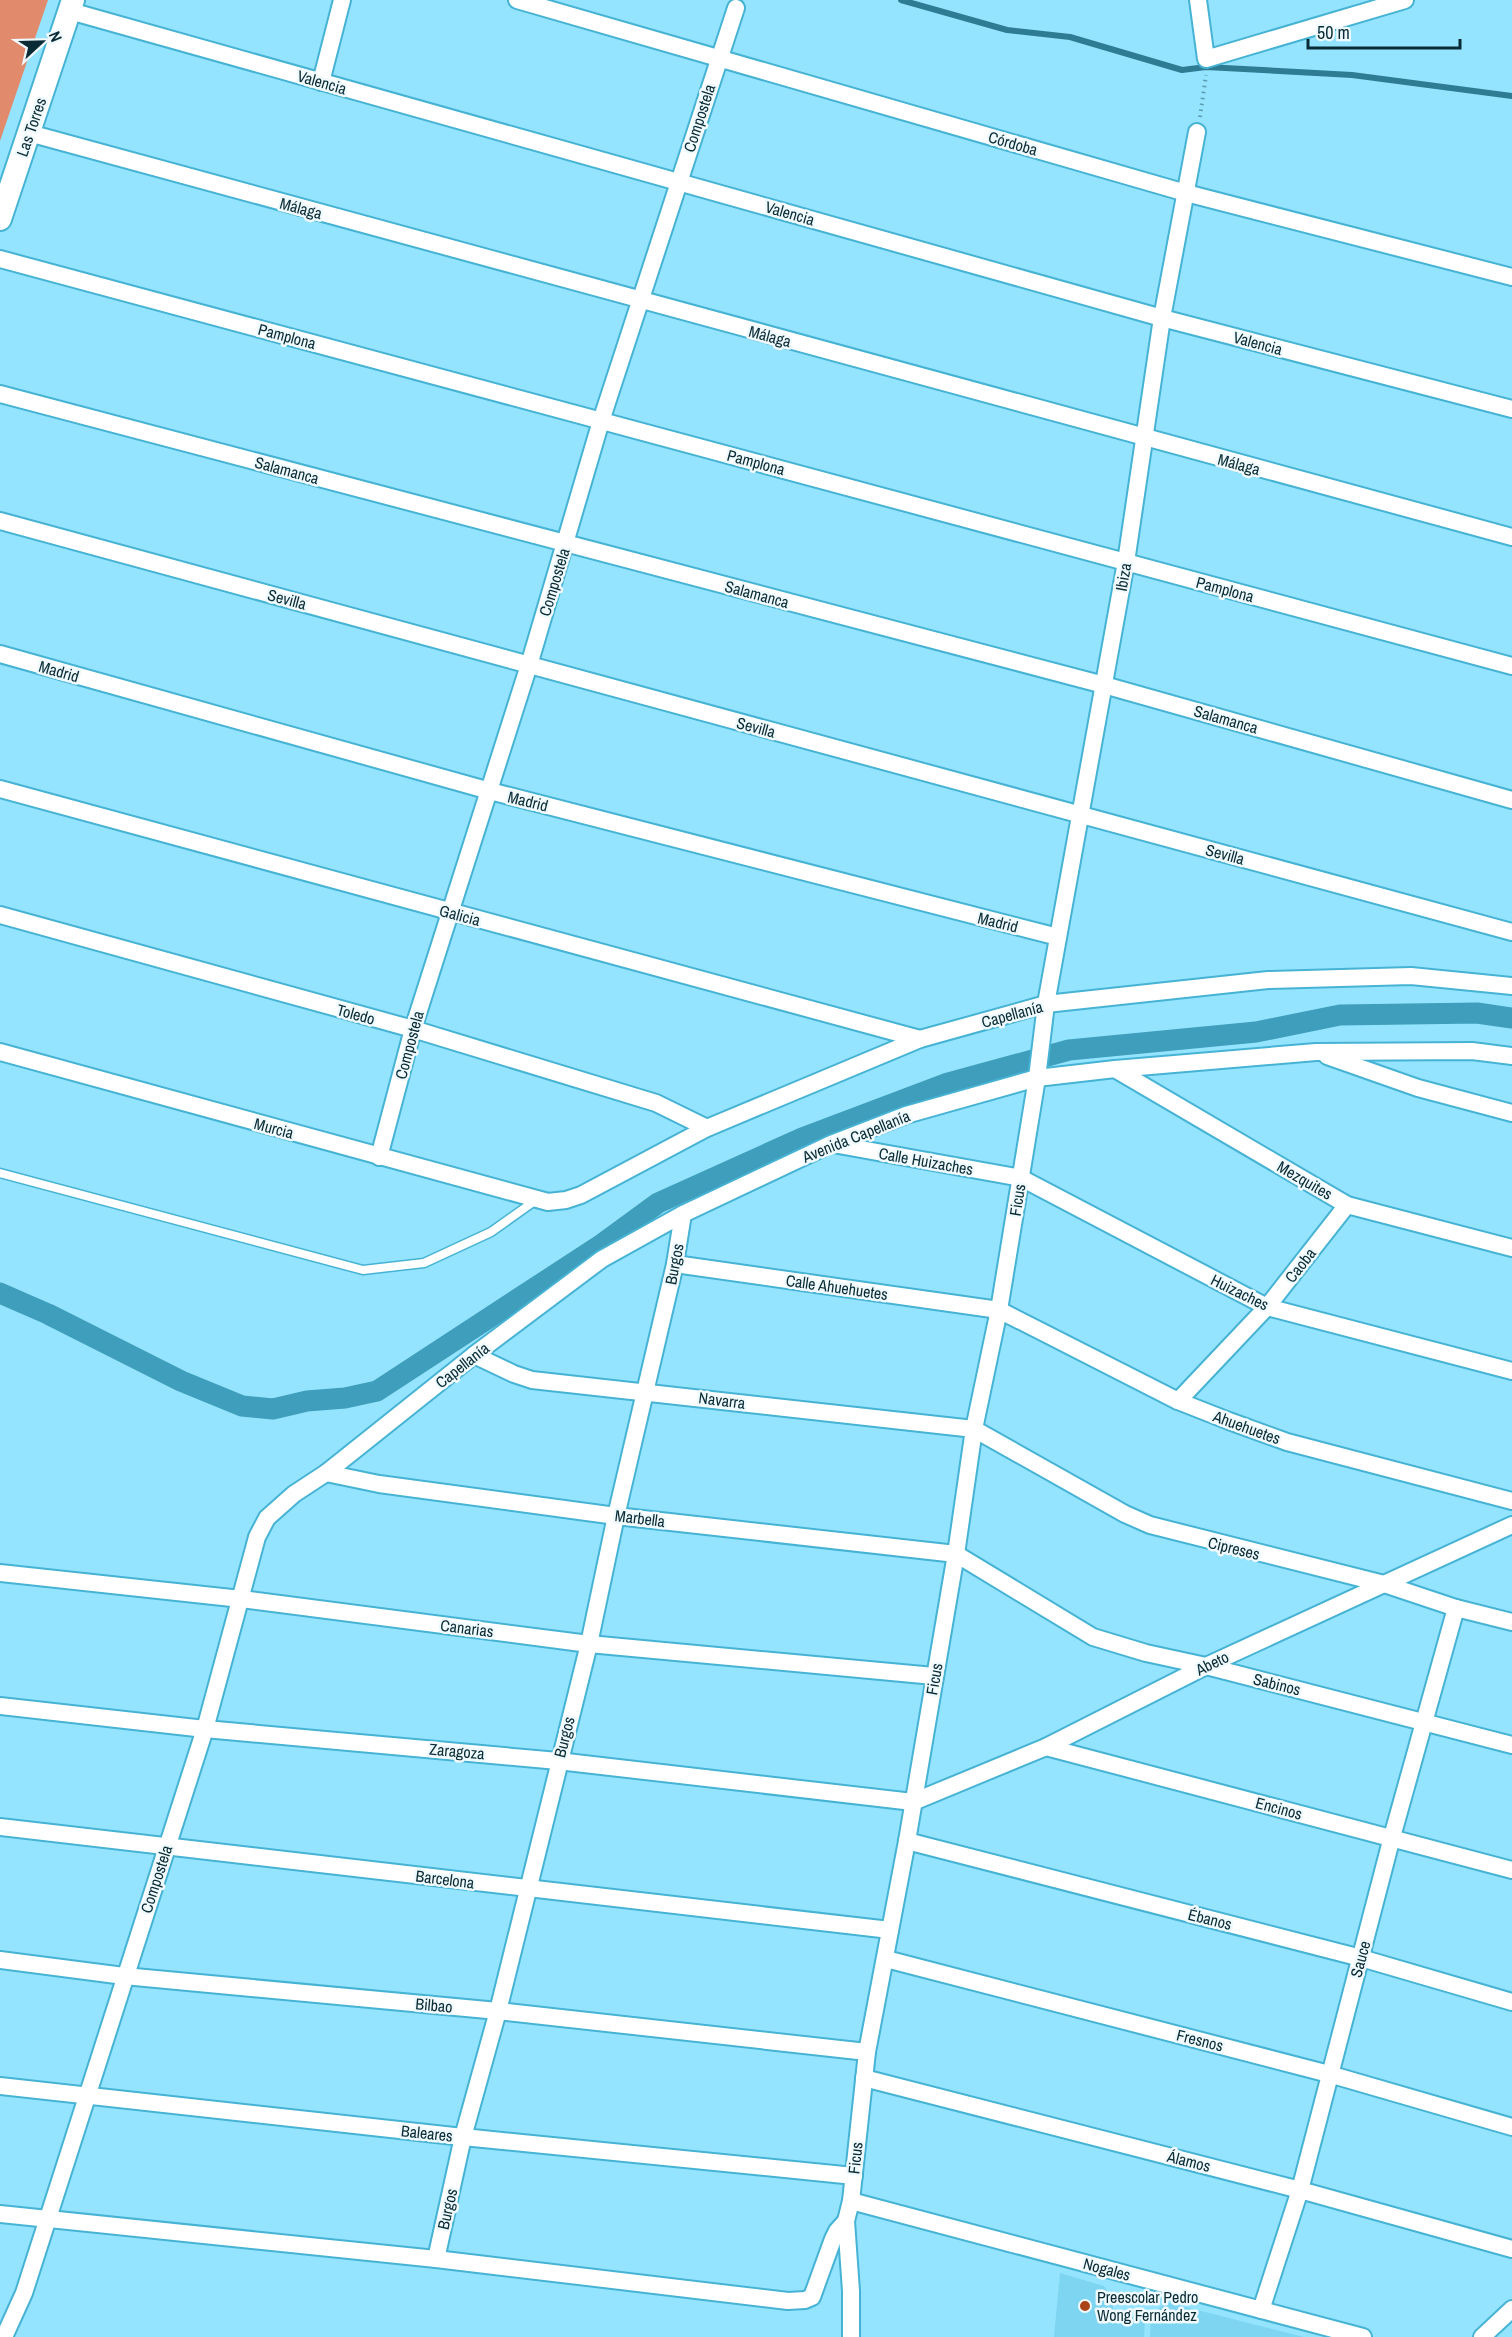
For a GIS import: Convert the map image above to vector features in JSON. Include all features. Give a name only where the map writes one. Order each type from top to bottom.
[{"type":"street","points":[[321,82],[342,0]]},
{"type":"street","name":"Córdoba","points":[[517,0],[1186,193],[1512,277]]},
{"type":"street","points":[[1198,0],[1206,59],[1405,0]]},
{"type":"street","name":"Valencia","points":[[72,6],[321,82],[1162,318],[1512,409]]},
{"type":"street","name":"Las Torres","points":[[0,219],[72,6]]},
{"type":"street","name":"Compostela","points":[[379,1157],[413,1029],[529,665],[601,420],[736,8]]},
{"type":"street","name":"Ibiza","points":[[1044,1023],[1126,562],[1162,318],[1197,132]]},
{"type":"street","name":"Málaga","points":[[29,133],[1512,537]]},
{"type":"street","name":"Pamplona","points":[[0,259],[1512,666]]},
{"type":"street","name":"Salamanca","points":[[0,394],[1104,685],[1512,800]]},
{"type":"street","name":"Sevilla","points":[[0,521],[1512,932]]},
{"type":"street","name":"Madrid","points":[[0,654],[490,791],[1058,937]]},
{"type":"street","name":"Galicia","points":[[0,789],[920,1039]]},
{"type":"street","name":"Toledo","points":[[0,915],[413,1029],[656,1103],[707,1128]]},
{"type":"street","name":"Capellanía","points":[[542,1201],[566,1200],[581,1195],[707,1128],[920,1039],[1046,1004],[1268,980],[1411,976],[1512,986]]},
{"type":"street","name":"Ficus","points":[[851,2337],[851,2291],[846,2221],[851,2201],[867,2052],[907,1841],[956,1554],[974,1429],[999,1310],[1044,1023]]},
{"type":"street","points":[[1038,1072],[1115,1069],[1316,1052],[1472,1051],[1512,1056]]},
{"type":"street","name":"Murcia","points":[[0,1052],[542,1201]]},
{"type":"street","points":[[1316,1052],[1418,1088],[1512,1113]]},
{"type":"street","name":"Mezquites","points":[[1115,1069],[1347,1205],[1512,1248]]},
{"type":"street","name":"Avenida Capellanía","points":[[683,1214],[831,1144],[906,1115],[1038,1072]]},
{"type":"street","name":"Calle Huizaches","points":[[831,1144],[1021,1178]]},
{"type":"street","name":"Huizaches","points":[[1021,1178],[1267,1307],[1512,1371]]},
{"type":"street","name":"Caoba","points":[[1178,1401],[1267,1307],[1347,1205]]},
{"type":"street","name":"Capellanía","points":[[257,1537],[267,1518],[294,1494],[327,1473],[474,1355],[602,1260],[683,1214]]},
{"type":"street","name":"Burgos","points":[[436,2259],[463,2137],[498,2011],[558,1761],[589,1644],[616,1516],[675,1264],[683,1214]]},
{"type":"street","name":"Calle Ahuehuetes","points":[[675,1264],[999,1310]]},
{"type":"street","name":"Ahuehuetes","points":[[999,1310],[1178,1401],[1287,1442],[1512,1501]]},
{"type":"street","name":"Navarra","points":[[474,1355],[532,1380],[974,1429]]},
{"type":"street","name":"Cipreses","points":[[974,1429],[1125,1514],[1150,1525],[1384,1584],[1456,1608],[1512,1623]]},
{"type":"street","name":"Marbella","points":[[327,1473],[379,1484],[616,1516],[956,1554]]},
{"type":"street","name":"Abeto","points":[[913,1802],[1046,1748],[1206,1666],[1512,1525]]},
{"type":"street","name":"Compostela","points":[[4,2337],[24,2293],[205,1729],[257,1537]]},
{"type":"street","name":"Sabinos","points":[[956,1554],[1093,1636],[1146,1653],[1206,1666],[1512,1745]]},
{"type":"street","name":"Canarias","points":[[0,1573],[241,1599],[589,1644],[934,1676]]},
{"type":"street","name":"Sauce","points":[[1261,2310],[1300,2190],[1392,1837],[1456,1608]]},
{"type":"street","name":"Zaragoza","points":[[0,1706],[205,1729],[558,1761],[913,1802]]},
{"type":"street","name":"Encinos","points":[[1046,1748],[1512,1870]]},
{"type":"street","name":"Barcelona","points":[[0,1827],[890,1930]]},
{"type":"street","name":"Ébanos","points":[[907,1841],[1361,1958],[1512,2002]]},
{"type":"street","name":"Fresnos","points":[[886,1959],[1329,2074],[1512,2127]]},
{"type":"street","name":"Bilbao","points":[[0,1960],[124,1976],[498,2011],[867,2052]]},
{"type":"street","name":"Álamos","points":[[864,2079],[1300,2190],[1512,2249]]},
{"type":"street","name":"Baleares","points":[[0,2086],[463,2137],[854,2176]]},
{"type":"street","name":"Nogales","points":[[851,2201],[1363,2337]]},
{"type":"street","points":[[0,2214],[436,2259],[788,2301],[806,2300],[812,2296],[833,2239],[846,2221]]},
{"type":"street","points":[[1482,2337],[1512,2309]]},
{"type":"lane","points":[[0,1173],[363,1270],[424,1263],[491,1232],[542,1201]]},
{"type":"path","points":[[1197,132],[1206,77],[1206,59]]},
{"type":"shaded area","points":[[0,0],[48,0],[0,141]]},
{"type":"shaded area","name":"Preescolar Pedro Wong Fernández","points":[[1060,2273],[1104,2286],[1113,2300],[1113,2311],[1145,2320],[1144,2337],[1054,2337]]},
{"type":"shaded area","points":[[1166,2302],[1304,2337],[1150,2337],[1151,2316]]},
{"type":"waterway","points":[[901,0],[1007,30],[1070,37],[1182,70],[1206,67],[1352,75],[1512,96]]},
{"type":"waterway","points":[[0,1293],[48,1314],[181,1381],[242,1406],[273,1409],[307,1401],[345,1398],[377,1391],[602,1244],[658,1203],[802,1138],[945,1084],[1069,1050],[1256,1032],[1340,1015],[1477,1013],[1512,1018]]},
{"type":"place","name":"Preescolar Pedro Wong Fernández","points":[[1085,2306]]}]
